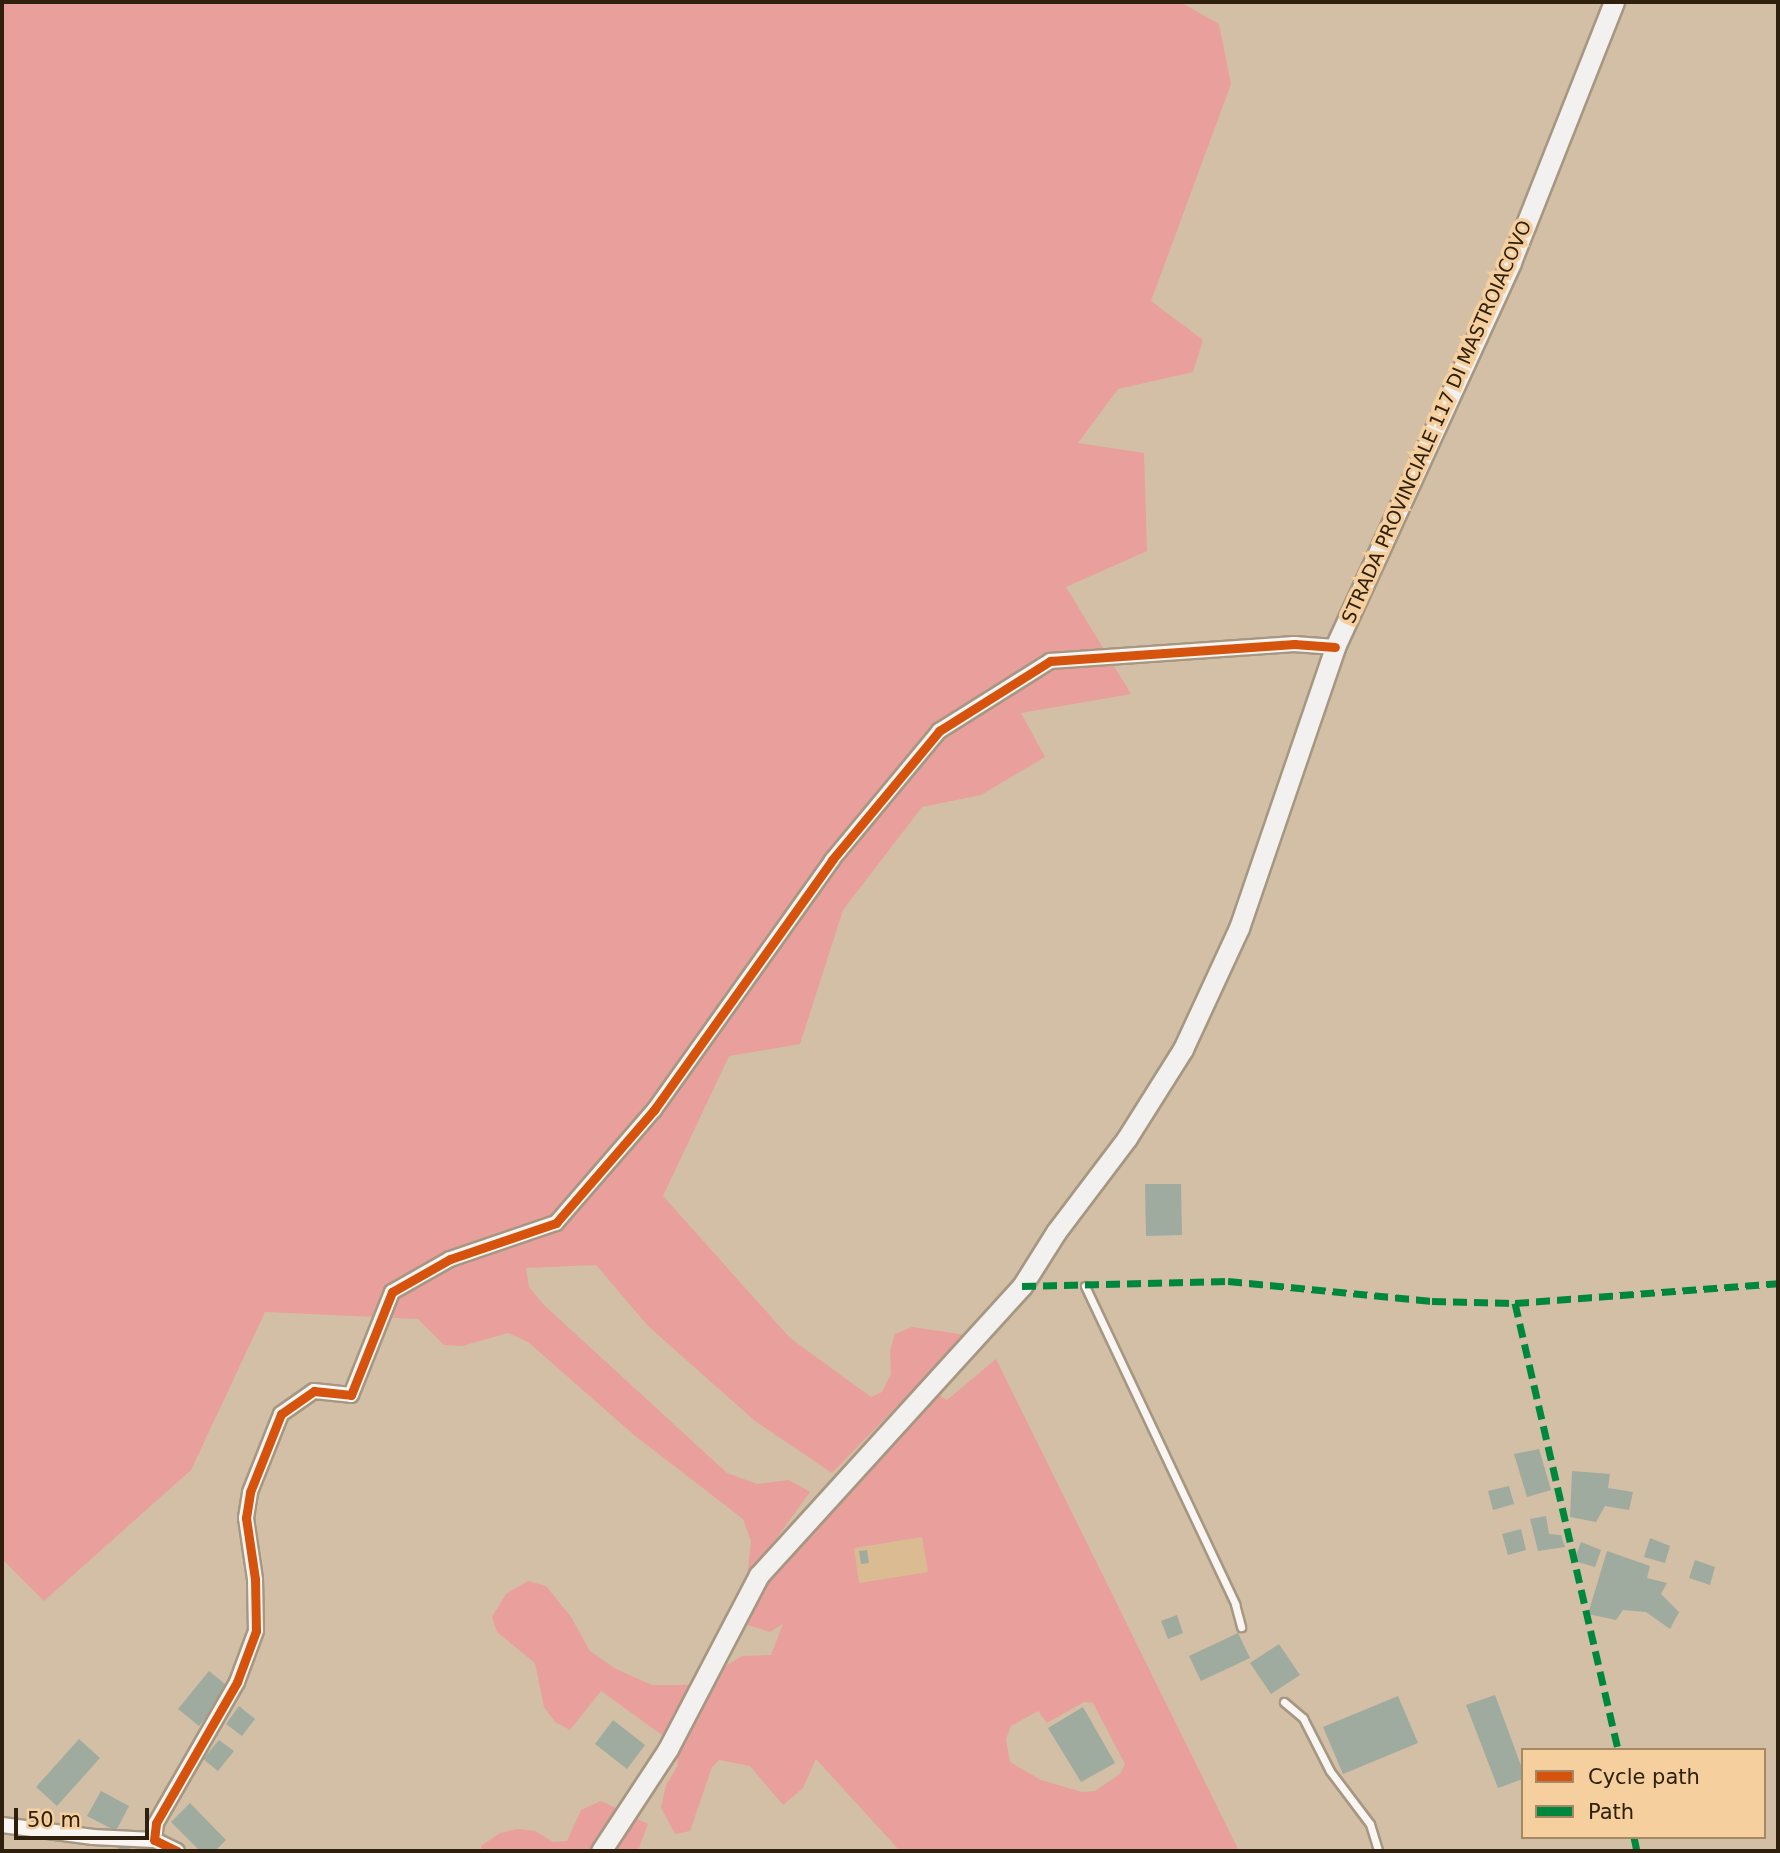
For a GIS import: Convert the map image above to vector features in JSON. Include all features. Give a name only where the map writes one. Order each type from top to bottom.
[{"type":"main road","name":"STRADA PROVINCIALE 117 DI MASTROIACOVO","points":[[601,1851],[668,1749],[759,1575],[1022,1286],[1159,1091],[1211,995],[1239,928],[1335,647],[1511,262],[1614,2]]},
{"type":"street","points":[[154,1840],[161,1812],[249,1657],[257,1607],[246,1518],[250,1492],[281,1414],[314,1391],[351,1395],[392,1292],[450,1259],[556,1223],[584,1194],[654,1110],[832,860],[939,731],[1050,661],[1294,644],[1335,647]]},
{"type":"street","points":[[2,1825],[93,1837],[154,1840],[177,1851]]},
{"type":"lane","points":[[1085,1286],[1235,1604],[1241,1627]]},
{"type":"lane","points":[[1284,1702],[1303,1717],[1330,1771],[1370,1824],[1378,1851]]},
{"type":"shaded area","points":[[2,2],[1180,2],[1219,24],[1231,84],[1151,301],[1203,340],[1193,372],[1118,389],[1078,443],[1144,453],[1147,551],[1066,587],[1131,694],[1021,713],[1045,757],[981,795],[922,807],[843,910],[800,1044],[729,1056],[663,1196],[790,1338],[871,1397],[882,1392],[891,1374],[890,1350],[895,1334],[912,1327],[966,1335],[832,1473],[755,1421],[648,1326],[596,1265],[526,1268],[529,1287],[544,1305],[727,1473],[757,1484],[789,1480],[810,1492],[747,1579],[751,1541],[743,1519],[634,1435],[528,1342],[508,1333],[462,1346],[444,1345],[418,1319],[265,1312],[191,1470],[44,1601],[2,1559]]},
{"type":"shaded area","points":[[996,1359],[1239,1851],[900,1851],[816,1759],[803,1788],[783,1805],[750,1766],[719,1760],[712,1767],[690,1831],[675,1834],[661,1808],[666,1785],[678,1765],[676,1748],[714,1673],[742,1656],[771,1655],[783,1624],[770,1632],[748,1625],[755,1594],[813,1517],[939,1395],[947,1400]],"holes":[[[922,1537],[928,1572],[859,1583],[854,1548]],[[1084,1702],[1093,1703],[1125,1764],[1120,1774],[1095,1791],[1082,1792],[1041,1780],[1010,1762],[1006,1739],[1011,1726],[1038,1711],[1047,1723]]]},
{"type":"shaded area","points":[[923,1537],[928,1572],[859,1583],[853,1548]]},
{"type":"shaded area","points":[[528,1581],[546,1586],[571,1617],[590,1651],[616,1669],[652,1685],[687,1685],[702,1678],[669,1740],[601,1691],[570,1730],[555,1722],[544,1707],[535,1663],[497,1632],[492,1617],[506,1594]]},
{"type":"shaded area","points":[[601,1801],[648,1824],[638,1851],[481,1851],[481,1846],[500,1833],[517,1829],[535,1831],[553,1842],[567,1841],[581,1810]]},
{"type":"building","points":[[1145,1184],[1181,1184],[1182,1235],[1146,1236]]},
{"type":"building","points":[[1539,1449],[1551,1490],[1527,1497],[1514,1454]]},
{"type":"building","points":[[1572,1471],[1610,1474],[1608,1488],[1633,1492],[1629,1510],[1605,1506],[1596,1522],[1570,1517]]},
{"type":"building","points":[[1509,1486],[1514,1504],[1493,1510],[1488,1491]]},
{"type":"building","points":[[1546,1516],[1549,1534],[1561,1535],[1565,1547],[1538,1551],[1530,1519]]},
{"type":"building","points":[[1521,1529],[1526,1550],[1508,1555],[1502,1534]]},
{"type":"building","points":[[1650,1538],[1670,1546],[1665,1563],[1644,1557]]},
{"type":"building","points":[[1581,1542],[1601,1550],[1595,1567],[1574,1561]]},
{"type":"building","points":[[867,1550],[869,1563],[861,1564],[859,1551]]},
{"type":"building","points":[[1607,1551],[1650,1566],[1647,1578],[1667,1583],[1661,1594],[1679,1612],[1670,1629],[1646,1612],[1623,1610],[1616,1620],[1588,1614]]},
{"type":"building","points":[[1695,1560],[1715,1567],[1710,1585],[1689,1578]]},
{"type":"building","points":[[1177,1615],[1183,1633],[1168,1639],[1161,1621]]},
{"type":"building","points":[[1238,1633],[1250,1658],[1201,1681],[1189,1656]]},
{"type":"building","points":[[1279,1644],[1300,1675],[1271,1694],[1250,1663]]},
{"type":"building","points":[[209,1671],[230,1688],[199,1726],[178,1709]]},
{"type":"building","points":[[1495,1695],[1521,1766],[1521,1780],[1498,1788],[1466,1705]]},
{"type":"building","points":[[1398,1696],[1418,1743],[1343,1774],[1323,1727]]},
{"type":"building","points":[[239,1706],[255,1719],[242,1736],[226,1724]]},
{"type":"building","points":[[1083,1707],[1115,1763],[1081,1782],[1048,1728]]},
{"type":"building","points":[[613,1720],[645,1745],[627,1769],[595,1744]]},
{"type":"building","points":[[79,1739],[100,1758],[57,1806],[36,1787]]},
{"type":"building","points":[[219,1740],[234,1751],[218,1771],[203,1759]]},
{"type":"building","points":[[101,1791],[129,1806],[116,1831],[87,1816]]},
{"type":"building","points":[[190,1803],[226,1840],[215,1851],[200,1851],[171,1822]]},
{"type":"building","points":[[127,1843],[132,1851],[114,1851]]},
{"type":"marked path","points":[[1022,1286],[1228,1281],[1432,1301],[1515,1303],[1778,1283]]},
{"type":"marked path","points":[[1515,1303],[1618,1748]]},
{"type":"marked path","points":[[1634,1839],[1637,1851]]},
{"type":"cycle path","points":[[177,1851],[154,1840],[156,1823],[237,1682],[256,1631],[255,1579],[246,1518],[250,1492],[281,1414],[314,1391],[351,1395],[392,1292],[450,1259],[556,1223],[654,1110],[832,860],[939,731],[1050,661],[1294,644],[1335,647]]}]
